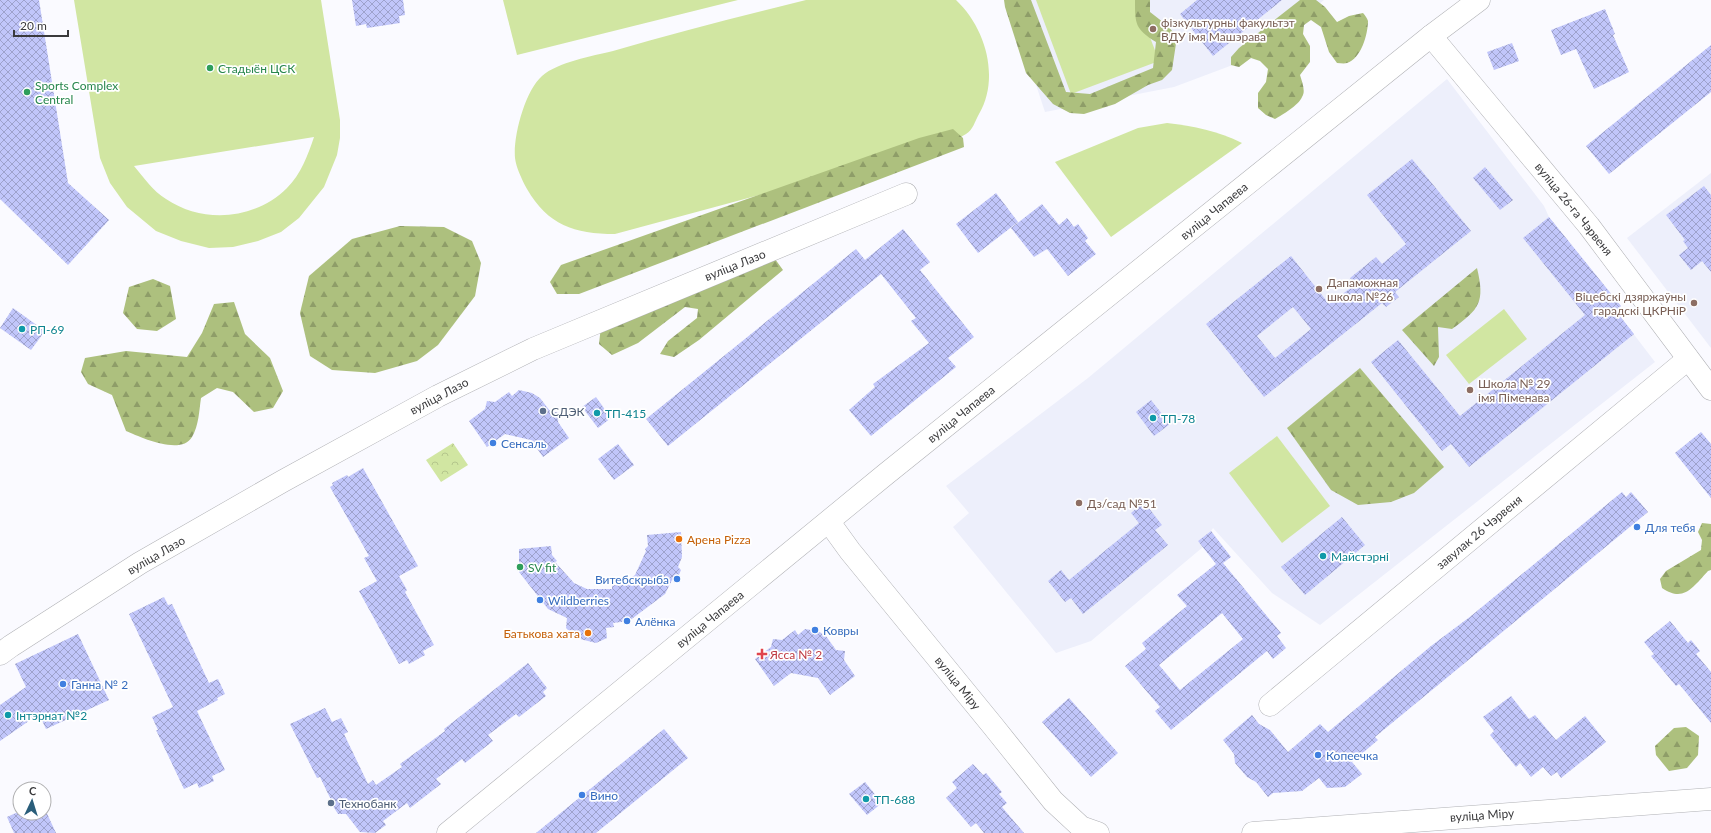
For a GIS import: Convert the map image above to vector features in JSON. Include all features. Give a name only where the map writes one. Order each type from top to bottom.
[{"type":"street","points":[[1472,6],[1496,0]]},
{"type":"street","name":"вуліца Чапаева","points":[[448,833],[1085,313],[1431,36],[1472,6]]},
{"type":"street","name":"вуліца 26-га Чэрвеня","points":[[1431,36],[1589,226],[1711,389]]},
{"type":"street","name":"вуліца Лазо","points":[[0,654],[145,560],[283,481],[438,396],[533,348],[906,194]]},
{"type":"street","name":"завулак 26 Чэрвеня","points":[[1270,705],[1688,358]]},
{"type":"street","name":"вуліца Міру","points":[[829,522],[850,551],[1053,802],[1081,827],[1098,833]]},
{"type":"street","name":"вуліца Міру","points":[[1253,833],[1711,799]]},
{"type":"shaded area","name":"фізкультурны факультэт ВДУ імя Машэрава","points":[[1008,0],[1324,0],[1254,57],[1174,87],[1045,112]]},
{"type":"shaded area","points":[[1447,79],[1544,206],[1549,217],[1621,306],[1616,311],[1655,362],[1320,625],[1272,593],[1213,528],[1198,541],[1203,547],[1091,641],[1056,653],[953,527],[969,513],[946,486],[1088,378]]},
{"type":"shaded area","name":"Віцебскі дзяржаўны гарадскі ЦКРНіР","points":[[1711,173],[1711,348],[1627,238]]},
{"type":"green space","name":"Стадыён ЦСК","points":[[74,0],[321,0],[340,120],[340,138],[337,155],[324,187],[299,218],[281,232],[258,241],[233,247],[209,248],[181,241],[156,231],[127,207],[110,183],[100,158]],"holes":[[[314,137],[307,157],[296,177],[287,188],[274,199],[260,207],[228,215],[212,215],[181,207],[157,192],[134,166]]]},
{"type":"green space","points":[[503,0],[738,0],[517,55]]},
{"type":"green space","points":[[806,0],[956,0],[966,11],[975,25],[987,54],[989,69],[988,85],[985,100],[974,125],[966,134],[945,144],[923,151],[615,234],[587,232],[564,225],[553,219],[535,201],[520,174],[515,158],[515,149],[518,126],[525,103],[530,92],[542,76],[557,67],[576,60]]},
{"type":"green space","points":[[1004,0],[1031,0],[1066,92],[1090,94],[1153,68],[1156,42],[1144,33],[1138,25],[1135,15],[1135,0],[1150,0],[1150,12],[1168,26],[1177,37],[1172,70],[1162,80],[1148,85],[1115,104],[1084,114],[1070,113],[1053,104],[1026,73]]},
{"type":"green space","points":[[1036,0],[1136,0],[1159,61],[1071,94]]},
{"type":"green space","points":[[1300,0],[1316,0],[1325,7],[1337,22],[1349,16],[1363,13],[1368,21],[1367,32],[1363,45],[1356,57],[1347,63],[1337,63],[1329,52],[1321,27],[1311,20],[1304,25],[1303,34],[1310,46],[1310,62],[1300,75],[1304,92],[1300,100],[1294,106],[1275,119],[1266,115],[1258,108],[1258,93],[1266,82],[1268,69],[1260,61],[1251,58],[1239,67],[1231,65],[1231,57],[1239,48]]},
{"type":"green space","points":[[1167,123],[1206,130],[1224,135],[1242,143],[1111,237],[1055,162],[1138,128]]},
{"type":"green space","points":[[953,129],[963,138],[964,147],[579,294],[557,294],[550,282],[561,265],[919,138]]},
{"type":"green space","points":[[400,226],[444,227],[472,241],[481,263],[475,296],[438,345],[417,361],[375,373],[332,370],[310,356],[300,313],[309,276],[352,239]]},
{"type":"green space","points":[[775,259],[783,270],[699,340],[674,357],[660,354],[668,341],[697,318],[698,309],[685,307],[638,343],[612,355],[599,344],[601,326]]},
{"type":"green space","points":[[1477,268],[1480,289],[1478,304],[1469,316],[1452,329],[1438,327],[1439,357],[1434,366],[1402,330]]},
{"type":"green space","points":[[153,279],[170,286],[176,319],[157,331],[137,329],[123,313],[129,287]]},
{"type":"green space","points":[[234,302],[245,334],[270,358],[283,391],[273,408],[254,412],[233,392],[217,388],[201,398],[196,428],[192,437],[187,442],[179,445],[170,445],[150,441],[126,431],[112,395],[88,384],[81,372],[85,358],[126,351],[187,357],[202,333],[214,304]]},
{"type":"green space","points":[[1504,309],[1527,339],[1469,384],[1446,355]]},
{"type":"green space","points":[[1360,368],[1444,467],[1414,493],[1391,502],[1358,505],[1331,490],[1287,428]]},
{"type":"green space","points":[[1277,436],[1330,506],[1282,543],[1229,473]]},
{"type":"green space","points":[[453,443],[468,465],[441,482],[426,460]]},
{"type":"green space","points":[[1702,523],[1711,524],[1711,570],[1708,571],[1698,583],[1688,591],[1676,594],[1662,588],[1660,579],[1666,571],[1701,550],[1702,540],[1698,532]]},
{"type":"green space","points":[[1686,727],[1699,736],[1698,755],[1687,768],[1669,771],[1656,755],[1655,746],[1674,728]]},
{"type":"building","name":"Sports Complex Central","points":[[0,0],[39,0],[68,183],[109,220],[68,265],[0,199]]},
{"type":"building","points":[[352,0],[403,0],[405,15],[399,16],[400,23],[367,28],[366,24],[356,26]]},
{"type":"building","points":[[1197,0],[1282,0],[1213,56],[1180,14]]},
{"type":"building","points":[[1605,9],[1615,34],[1613,35],[1629,72],[1594,89],[1576,49],[1561,55],[1551,30]]},
{"type":"building","points":[[1512,43],[1519,61],[1494,70],[1487,52]]},
{"type":"building","points":[[1711,45],[1711,92],[1609,174],[1586,146]]},
{"type":"building","points":[[1412,159],[1471,231],[1395,292],[1399,297],[1386,307],[1382,303],[1264,397],[1206,324],[1291,256],[1329,304],[1356,284],[1350,278],[1376,257],[1382,264],[1406,244],[1367,195]],"holes":[[[1293,307],[1311,329],[1275,358],[1257,336]]]},
{"type":"building","points":[[1485,167],[1513,200],[1500,210],[1473,178]]},
{"type":"building","points":[[1704,186],[1711,195],[1711,272],[1702,261],[1691,270],[1679,255],[1688,248],[1683,241],[1685,240],[1666,215]]},
{"type":"building","points":[[996,193],[1018,222],[978,253],[956,224]]},
{"type":"building","points":[[1042,204],[1059,225],[1067,218],[1074,227],[1078,224],[1088,238],[1085,241],[1096,254],[1068,276],[1047,249],[1034,257],[1011,228]]},
{"type":"building","points":[[1549,217],[1621,306],[1616,311],[1634,334],[1469,467],[1451,444],[1442,451],[1371,362],[1398,340],[1460,416],[1585,315],[1523,238]]},
{"type":"building","points":[[903,229],[930,262],[920,270],[974,337],[948,358],[956,367],[871,436],[849,410],[875,387],[873,384],[929,343],[911,321],[916,318],[881,274],[668,446],[646,419],[856,249],[865,260]]},
{"type":"building","name":"РП-69","points":[[13,308],[45,331],[31,350],[0,328]]},
{"type":"building","points":[[519,390],[532,393],[540,398],[550,411],[559,413],[558,422],[569,438],[543,457],[531,440],[505,434],[487,447],[469,421],[485,409],[487,401],[495,402],[509,392],[512,396]]},
{"type":"building","name":"ТП-415","points":[[596,397],[611,418],[598,428],[582,407]]},
{"type":"building","name":"ТП-78","points":[[1151,400],[1170,424],[1154,436],[1136,412]]},
{"type":"building","points":[[1701,432],[1711,444],[1711,498],[1675,453]]},
{"type":"building","points":[[618,444],[634,465],[614,480],[598,459]]},
{"type":"building","points":[[363,468],[418,566],[399,576],[407,590],[405,592],[434,645],[423,651],[425,655],[409,664],[407,660],[399,664],[359,591],[377,581],[364,558],[369,556],[330,487],[333,485],[332,483],[347,475],[348,477]]},
{"type":"building","points":[[1622,492],[1626,497],[1631,492],[1648,512],[1375,737],[1378,740],[1352,762],[1362,774],[1345,787],[1327,788],[1319,778],[1302,791],[1273,793],[1268,797],[1256,782],[1247,777],[1235,763],[1234,754],[1223,740],[1252,715],[1259,724],[1270,730],[1288,752],[1320,724],[1328,732],[1431,646],[1471,616]]},
{"type":"building","points":[[1144,502],[1162,525],[1155,530],[1168,545],[1083,614],[1071,598],[1065,602],[1048,581],[1061,570],[1069,580],[1139,523],[1131,513]]},
{"type":"building","name":"Майстэрні","points":[[1342,517],[1365,545],[1305,595],[1281,567]]},
{"type":"building","points":[[1211,531],[1231,557],[1223,563],[1281,633],[1277,636],[1286,648],[1273,659],[1267,651],[1171,730],[1155,711],[1160,707],[1125,666],[1146,649],[1142,643],[1187,606],[1177,595],[1216,564],[1198,541]],"holes":[[[1222,613],[1243,639],[1180,690],[1159,665]]]},
{"type":"building","points":[[681,532],[682,557],[678,567],[681,570],[676,582],[672,580],[665,594],[629,621],[613,623],[614,627],[606,628],[607,638],[596,643],[576,638],[566,628],[567,618],[548,609],[519,572],[519,549],[551,546],[552,555],[557,561],[555,562],[574,583],[587,589],[612,589],[612,585],[620,585],[635,575],[646,551],[645,549],[648,546],[647,535]]},
{"type":"building","points":[[164,597],[168,605],[172,604],[209,683],[218,679],[225,694],[217,698],[218,700],[197,711],[225,770],[212,776],[214,781],[199,788],[197,783],[184,789],[156,730],[158,730],[152,717],[173,707],[129,614]]},
{"type":"building","points":[[1670,621],[1688,643],[1691,640],[1700,651],[1696,654],[1711,672],[1711,723],[1679,684],[1676,686],[1651,656],[1654,654],[1644,642]]},
{"type":"building","points":[[805,629],[818,631],[826,636],[836,650],[845,651],[844,660],[855,676],[830,695],[818,678],[791,673],[774,686],[755,659],[771,647],[773,639],[782,640],[795,630],[798,635]]},
{"type":"building","name":"Ганна № 2","points":[[78,634],[109,700],[46,729],[39,714],[0,741],[0,705],[26,687],[15,664]]},
{"type":"building","points":[[528,663],[547,688],[543,692],[546,696],[519,717],[516,714],[488,735],[493,741],[465,763],[462,759],[436,779],[441,784],[410,808],[407,803],[383,821],[386,825],[375,833],[360,832],[346,814],[338,814],[331,803],[332,802],[320,777],[317,778],[290,724],[325,708],[332,722],[341,718],[348,732],[344,734],[368,784],[373,780],[376,785],[402,767],[400,764],[445,731],[444,729]]},
{"type":"building","points":[[1511,696],[1529,719],[1535,715],[1556,740],[1585,716],[1606,742],[1561,778],[1557,772],[1551,776],[1543,767],[1531,777],[1520,763],[1516,767],[1490,735],[1494,731],[1483,717]]},
{"type":"building","points":[[1069,698],[1118,753],[1091,777],[1042,722]]},
{"type":"building","points":[[664,729],[688,758],[596,833],[536,833]]},
{"type":"building","points":[[973,764],[983,775],[986,773],[1002,792],[999,794],[1007,803],[1002,807],[1024,833],[984,833],[976,823],[971,827],[946,798],[957,788],[952,782]]},
{"type":"building","name":"ТП-688","points":[[865,782],[882,803],[867,815],[849,794]]},
{"type":"building","points":[[12,815],[12,821],[50,821],[56,833],[14,833],[7,817]]},
{"type":"place","name":"фізкультурны факультэт ВДУ імя Машэрава","points":[[1153,29]]},
{"type":"place","name":"Стадыён ЦСК","points":[[210,68]]},
{"type":"place","name":"Sports Complex Central","points":[[27,92]]},
{"type":"place","name":"Дапаможная школа №26","points":[[1319,289]]},
{"type":"place","name":"Віцебскі дзяржаўны гарадскі ЦКРНіР","points":[[1694,303]]},
{"type":"place","name":"РП-69","points":[[22,329]]},
{"type":"place","name":"Школа № 29 імя Піменава","points":[[1470,390]]},
{"type":"place","name":"СДЭК","points":[[543,411]]},
{"type":"place","name":"ТП-415","points":[[597,413]]},
{"type":"place","name":"ТП-78","points":[[1153,418]]},
{"type":"place","name":"Сенсаль","points":[[493,443]]},
{"type":"place","name":"Дз/сад №51","points":[[1079,503]]},
{"type":"place","name":"Для тебя","points":[[1637,527]]},
{"type":"place","name":"Арена Pizza","points":[[679,539]]},
{"type":"place","name":"Майстэрні","points":[[1323,556]]},
{"type":"place","name":"SV fit","points":[[520,567]]},
{"type":"place","name":"Витебскрыба","points":[[677,579]]},
{"type":"place","name":"Wildberries","points":[[540,600]]},
{"type":"place","name":"Алёнка","points":[[627,621]]},
{"type":"place","name":"Ковры","points":[[815,630]]},
{"type":"place","name":"Батькова хата","points":[[588,633]]},
{"type":"place","name":"Ясса № 2","points":[[762,654]]},
{"type":"place","name":"Ганна № 2","points":[[63,684]]},
{"type":"place","name":"Інтэрнат №2","points":[[8,715]]},
{"type":"place","name":"Копеечка","points":[[1318,755]]},
{"type":"place","name":"Вино","points":[[582,795]]},
{"type":"place","name":"ТП-688","points":[[866,799]]},
{"type":"place","name":"Технобанк","points":[[331,803]]}]
